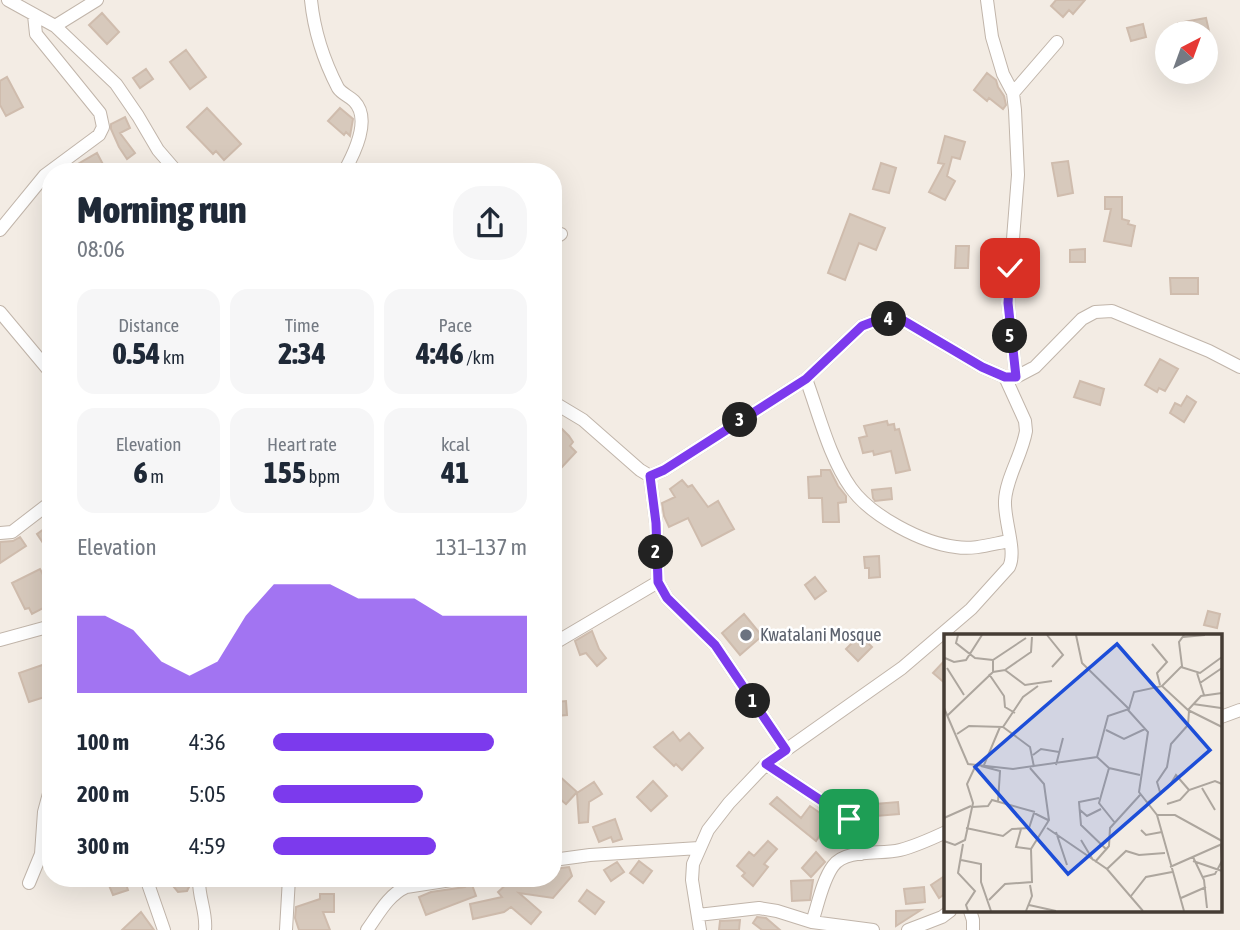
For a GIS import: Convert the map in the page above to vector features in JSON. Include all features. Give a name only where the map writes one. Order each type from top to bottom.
[{"type":"street","points":[[8,0],[55,26],[116,84],[169,163]]},
{"type":"street","points":[[55,26],[97,0]]},
{"type":"street","points":[[311,0],[315,29],[334,79],[340,91],[356,102],[360,111],[361,135],[348,163]]},
{"type":"street","points":[[700,930],[692,880],[693,864],[708,830],[729,803],[766,764],[830,717],[879,686],[971,609],[1009,568],[1013,560],[1004,517],[1005,496],[1026,431],[1011,377],[1008,303],[1018,175],[1013,93],[1003,74],[992,37],[987,0]]},
{"type":"street","points":[[34,15],[36,34],[100,113],[103,127],[99,135],[61,163]]},
{"type":"street","points":[[1013,93],[1057,42]]},
{"type":"street","points":[[0,230],[42,179]]},
{"type":"street","points":[[650,476],[664,470],[806,379],[862,326],[883,318],[904,321],[952,351],[1011,377],[1035,367],[1082,319],[1095,312],[1112,311],[1209,351],[1240,367]]},
{"type":"street","points":[[0,312],[42,362]]},
{"type":"street","points":[[806,379],[842,472],[863,502],[880,515],[912,532],[946,545],[971,548],[1009,541]]},
{"type":"street","points":[[562,407],[583,420],[650,476]]},
{"type":"street","points":[[650,476],[656,523],[658,582],[667,598],[715,645],[786,750]]},
{"type":"street","points":[[0,533],[12,532],[42,509]]},
{"type":"street","points":[[562,639],[658,582]]},
{"type":"street","points":[[0,640],[42,628]]},
{"type":"street","points":[[1222,717],[1240,710]]},
{"type":"street","points":[[766,764],[849,819],[862,855]]},
{"type":"street","points":[[29,883],[39,862],[42,832]]},
{"type":"street","points":[[812,922],[829,873],[842,858],[899,851],[944,833]]},
{"type":"street","points":[[562,859],[699,848]]},
{"type":"street","points":[[149,887],[164,930]]},
{"type":"street","points":[[199,887],[206,915],[205,930]]},
{"type":"street","points":[[286,930],[288,887]]},
{"type":"street","points":[[367,930],[391,896],[406,887]]},
{"type":"street","points":[[698,915],[759,908],[812,922],[873,930]]},
{"type":"street","points":[[908,930],[949,912]]},
{"type":"street","points":[[970,912],[974,920],[973,930]]},
{"type":"building","points":[[1056,0],[1085,0],[1073,14],[1069,10],[1063,17],[1051,6]]},
{"type":"building","points":[[102,13],[119,32],[107,44],[89,25]]},
{"type":"building","points":[[1143,24],[1146,37],[1131,41],[1127,28]]},
{"type":"building","points":[[186,50],[206,77],[190,89],[170,62]]},
{"type":"building","points":[[146,69],[153,79],[140,88],[133,78]]},
{"type":"building","points":[[987,73],[996,80],[1004,96],[1006,105],[1003,109],[974,90]]},
{"type":"building","points":[[7,77],[23,107],[6,116],[0,105],[0,81]]},
{"type":"building","points":[[207,108],[241,144],[224,160],[216,151],[213,154],[187,127]]},
{"type":"building","points":[[340,108],[353,119],[350,136],[346,132],[344,135],[328,121]]},
{"type":"building","points":[[125,117],[130,128],[120,133],[135,153],[127,159],[111,129],[111,124]]},
{"type":"building","points":[[945,136],[965,142],[960,159],[952,157],[947,176],[955,181],[945,200],[929,192],[944,164],[938,163]]},
{"type":"building","points":[[97,153],[102,163],[80,163]]},
{"type":"building","points":[[1068,161],[1073,193],[1058,196],[1052,163]]},
{"type":"building","points":[[881,163],[896,168],[889,193],[873,189]]},
{"type":"building","points":[[1105,197],[1122,197],[1122,219],[1135,226],[1131,246],[1104,241],[1111,209],[1105,209]]},
{"type":"building","points":[[850,214],[885,228],[876,250],[859,243],[845,280],[828,273]]},
{"type":"building","points":[[956,246],[969,246],[968,268],[955,268]]},
{"type":"building","points":[[1085,249],[1085,262],[1070,262],[1070,250]]},
{"type":"building","points":[[1170,278],[1198,278],[1198,294],[1171,294]]},
{"type":"building","points":[[1160,359],[1178,369],[1165,391],[1159,388],[1157,392],[1145,385]]},
{"type":"building","points":[[1080,381],[1104,389],[1100,405],[1074,397]]},
{"type":"building","points":[[1187,396],[1196,402],[1184,422],[1170,413],[1175,403],[1181,406]]},
{"type":"building","points":[[887,421],[888,425],[894,424],[895,430],[899,429],[910,470],[896,473],[891,451],[874,455],[873,451],[863,453],[859,438],[867,436],[864,426]]},
{"type":"building","points":[[562,429],[573,442],[570,446],[576,452],[562,467]]},
{"type":"building","points":[[821,470],[830,470],[846,496],[846,502],[838,503],[839,522],[823,522],[822,498],[809,498],[808,477],[821,476]]},
{"type":"building","points":[[682,480],[688,487],[692,485],[708,507],[718,501],[734,529],[702,546],[688,518],[669,527],[662,503],[675,497],[670,489]]},
{"type":"building","points":[[891,488],[892,499],[875,501],[872,490]]},
{"type":"building","points":[[20,537],[26,546],[0,563],[0,542],[13,541]]},
{"type":"building","points":[[879,556],[880,577],[869,578],[869,568],[865,568],[864,557]]},
{"type":"building","points":[[40,569],[42,609],[32,614],[29,608],[25,609],[12,583]]},
{"type":"building","points":[[815,577],[826,591],[815,599],[805,585]]},
{"type":"building","points":[[1208,611],[1220,614],[1217,628],[1204,625]]},
{"type":"building","points":[[744,614],[762,636],[740,655],[722,633]]},
{"type":"building","points":[[592,631],[606,658],[597,666],[586,653],[580,655],[575,641]]},
{"type":"building","points":[[860,635],[872,647],[858,661],[846,649]]},
{"type":"building","points":[[944,661],[944,682],[933,673]]},
{"type":"building","points":[[42,665],[42,698],[29,702],[19,673]]},
{"type":"building","points":[[562,701],[566,701],[567,715],[562,715]]},
{"type":"building","points":[[673,732],[680,741],[689,733],[703,748],[682,770],[654,747]]},
{"type":"building","points":[[562,778],[577,792],[566,804],[562,801]]},
{"type":"building","points":[[653,781],[667,796],[651,811],[637,797]]},
{"type":"building","points":[[594,782],[602,794],[589,802],[588,822],[579,823],[577,793]]},
{"type":"building","points":[[777,797],[801,818],[810,806],[830,820],[816,841],[770,804]]},
{"type":"building","points":[[898,802],[899,814],[876,816],[875,804]]},
{"type":"building","points":[[615,819],[622,839],[613,842],[611,837],[599,842],[593,827]]},
{"type":"building","points":[[768,841],[777,849],[764,864],[768,867],[753,886],[742,876],[745,873],[737,866],[749,852],[754,856]]},
{"type":"building","points":[[816,852],[825,862],[811,877],[802,868]]},
{"type":"building","points":[[639,861],[652,871],[643,883],[630,873]]},
{"type":"building","points":[[617,862],[624,872],[611,881],[604,870]]},
{"type":"building","points":[[569,867],[572,876],[553,898],[519,893],[541,912],[531,924],[511,907],[504,912],[473,919],[470,904],[502,897],[498,892],[503,887],[562,887],[562,868]]},
{"type":"building","points":[[944,876],[944,894],[939,898],[931,885]]},
{"type":"building","points":[[813,880],[810,900],[792,901],[791,881]]},
{"type":"building","points":[[110,887],[127,887],[128,890],[113,895]]},
{"type":"building","points":[[174,887],[189,887],[187,891],[178,892]]},
{"type":"building","points":[[473,887],[476,896],[426,915],[419,897],[431,892]]},
{"type":"building","points":[[924,887],[925,902],[906,904],[904,889]]},
{"type":"building","points":[[587,890],[604,902],[595,914],[579,901]]},
{"type":"building","points":[[320,894],[334,894],[334,912],[323,912],[330,930],[299,930],[295,918],[296,907],[320,899]]},
{"type":"building","points":[[921,910],[896,926],[896,911]]},
{"type":"building","points":[[141,912],[154,930],[122,930]]},
{"type":"building","points":[[757,917],[766,918],[780,930],[762,930],[753,923]]},
{"type":"building","points":[[740,920],[739,930],[719,930],[720,921]]},
{"type":"place","name":"Kwatalani Mosque","points":[[746,635]]},
{"type":"route","points":[[849,819],[766,764],[786,750],[715,645],[667,598],[658,582],[656,523],[650,476],[664,470],[806,379],[862,326],[883,318],[904,321],[982,367],[1005,377],[1016,377],[1008,303],[1010,268]]}]
